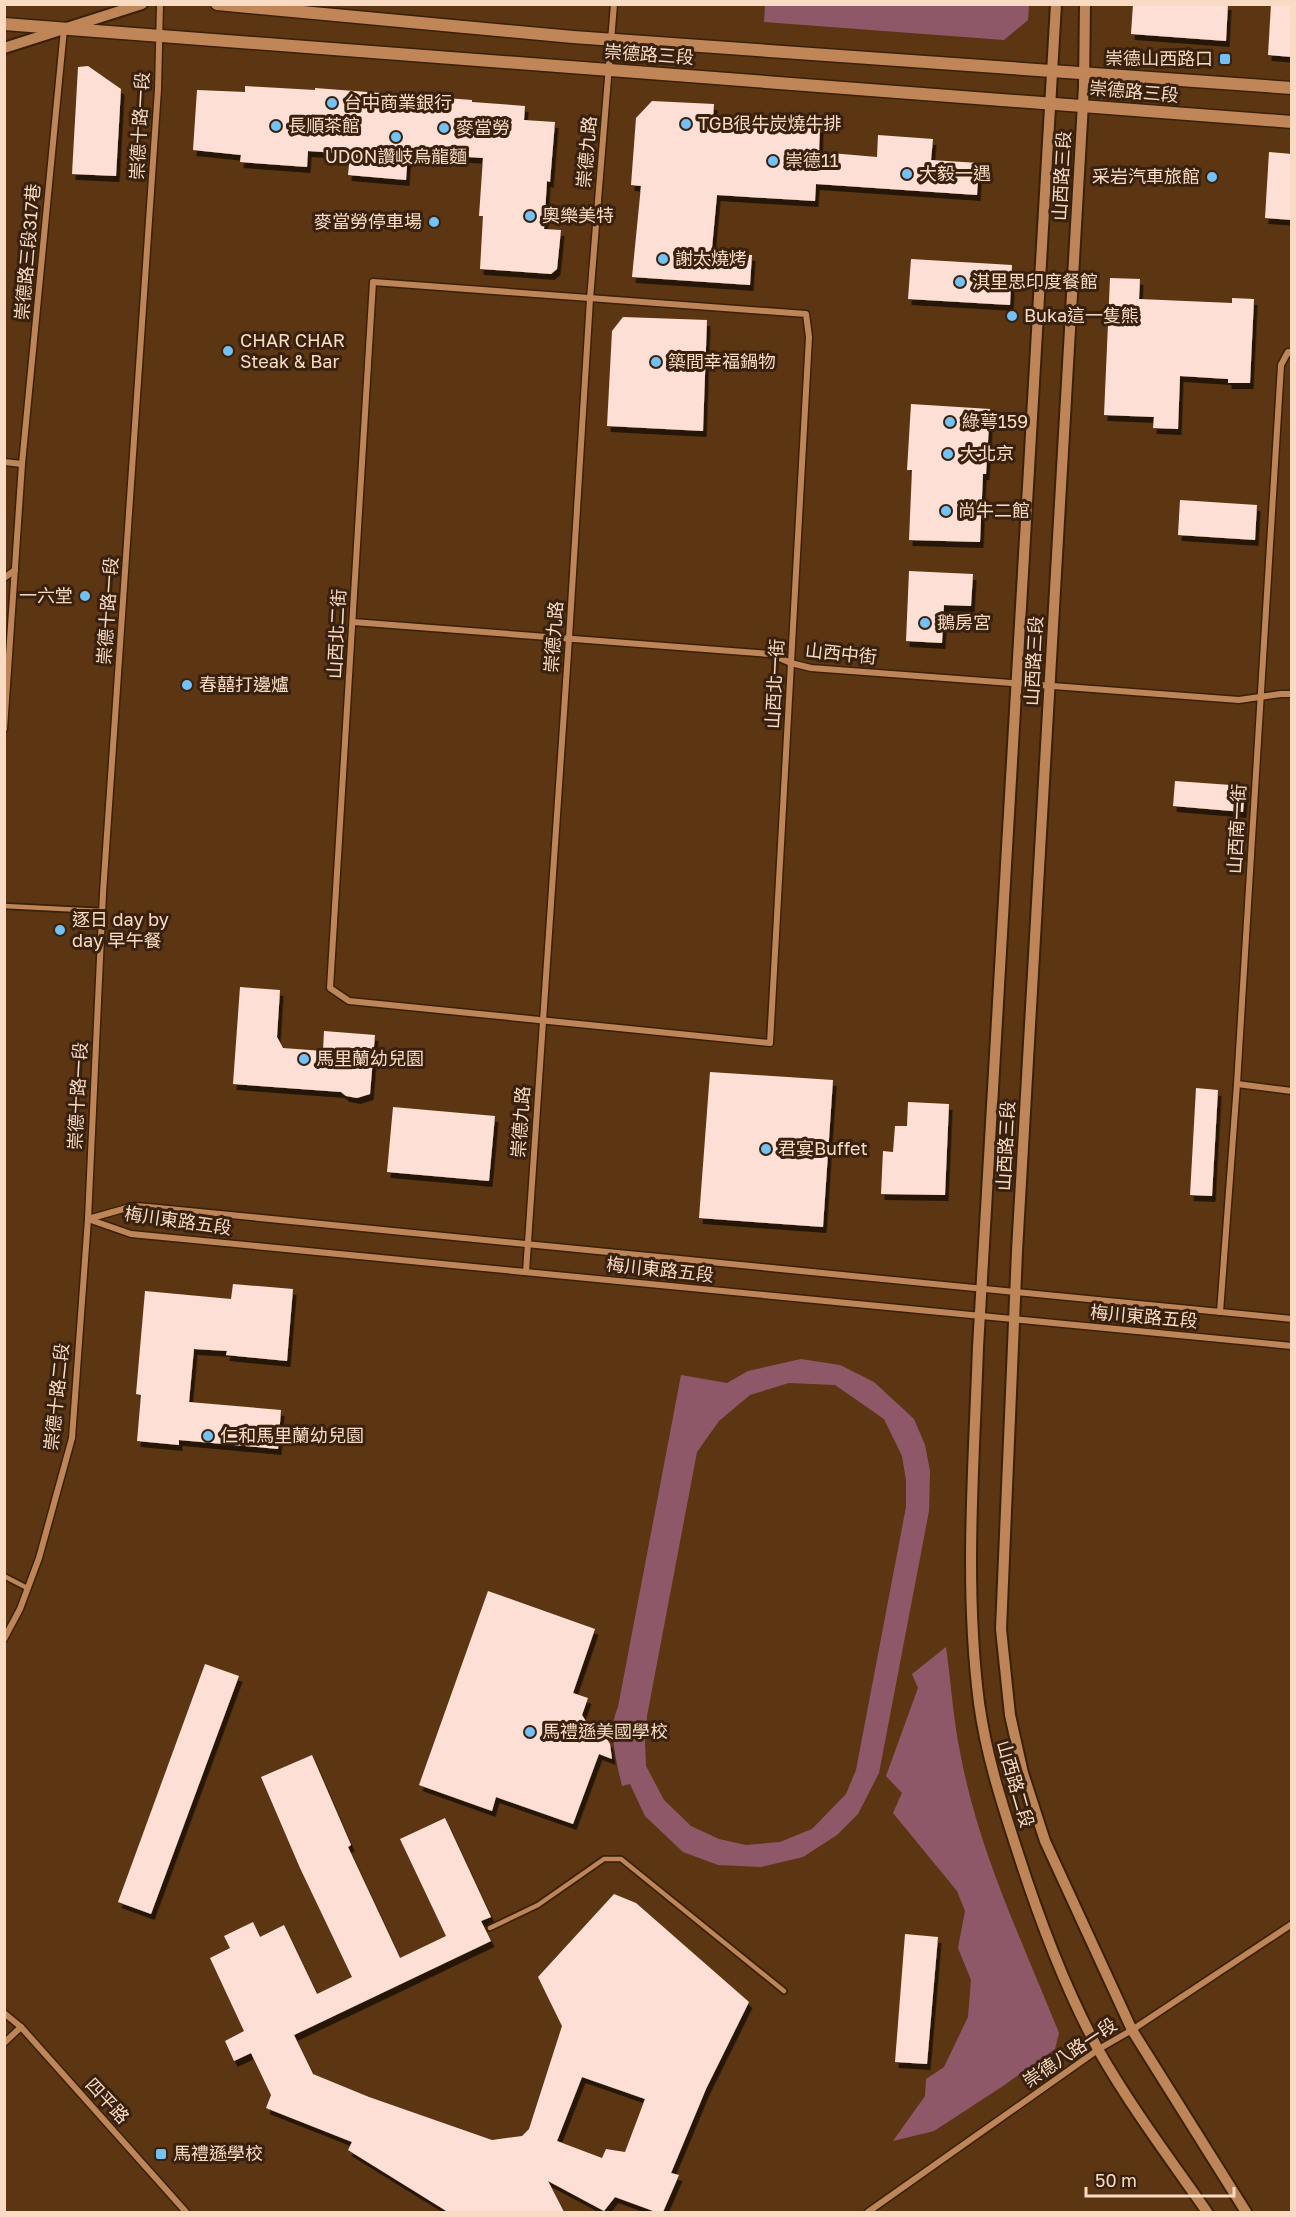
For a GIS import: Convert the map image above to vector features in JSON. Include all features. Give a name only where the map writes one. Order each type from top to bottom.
[{"type":"main road","name":"崇德路三段","points":[[217,4],[611,39],[1292,88]]},
{"type":"main road","name":"崇德路三段","points":[[4,24],[1292,122]]},
{"type":"street","points":[[4,48],[142,4]]},
{"type":"street","name":"崇德十路一段","points":[[88,1219],[102,911],[158,89],[160,4]]},
{"type":"street","name":"崇德九路","points":[[526,1272],[590,298],[614,4]]},
{"type":"street","name":"山西路三段","points":[[980,1316],[1056,4]]},
{"type":"street","name":"山西路三段","points":[[1013,1319],[1084,73],[1085,4]]},
{"type":"street","name":"崇德路三段317巷","points":[[4,729],[22,464],[64,29]]},
{"type":"street","name":"山西北二街","points":[[543,1021],[348,1001],[330,988],[373,282],[590,298]]},
{"type":"street","name":"山西北一街","points":[[543,1021],[770,1043],[809,337],[806,314],[590,298]]},
{"type":"street","name":"山西南一街","points":[[1220,1312],[1237,1084],[1281,365],[1288,352],[1292,352]]},
{"type":"street","points":[[4,462],[22,464]]},
{"type":"street","points":[[4,578],[15,570]]},
{"type":"street","name":"山西中街","points":[[352,622],[770,654],[811,668],[1239,700],[1292,694]]},
{"type":"street","points":[[1237,1084],[1292,1091]]},
{"type":"street","name":"梅川東路五段","points":[[88,1219],[134,1206],[1292,1319]]},
{"type":"street","name":"梅川東路五段","points":[[88,1219],[131,1234],[1292,1346]]},
{"type":"street","name":"崇德十路二段","points":[[4,1639],[20,1609],[39,1558],[72,1438],[88,1219]]},
{"type":"street","name":"山西路二段","points":[[980,1316],[971,1553],[975,1661],[979,1704],[991,1769],[1037,1912],[1063,1978],[1115,2078],[1207,2212]]},
{"type":"street","name":"山西路二段","points":[[1013,1319],[1001,1629],[1010,1715],[1023,1773],[1045,1841],[1132,2030],[1246,2212]]},
{"type":"street","name":"崇德八路一段","points":[[868,2212],[1099,2049],[1132,2030],[1292,1924]]},
{"type":"street","name":"四平路","points":[[4,2013],[21,2027],[186,2212]]},
{"type":"street","points":[[4,2043],[21,2027]]},
{"type":"lane","points":[[4,906],[102,911]]},
{"type":"lane","points":[[4,1576],[27,1588]]},
{"type":"lane","points":[[490,1928],[538,1905],[604,1859],[621,1859],[784,1991]]},
{"type":"shaded area","points":[[765,4],[1029,5],[1028,20],[1004,40],[764,22]]},
{"type":"shaded area","points":[[801,1359],[840,1365],[874,1382],[914,1419],[925,1445],[930,1471],[929,1511],[879,1773],[858,1814],[837,1835],[803,1857],[761,1867],[718,1865],[683,1852],[645,1816],[630,1784],[622,1786],[613,1736],[613,1725],[681,1375],[727,1383],[748,1371]],"holes":[[[789,1383],[835,1385],[884,1419],[902,1456],[906,1480],[906,1507],[856,1770],[846,1794],[812,1829],[780,1842],[746,1845],[719,1839],[691,1826],[664,1800],[646,1766],[647,1716],[697,1452],[719,1421],[750,1395]]]},
{"type":"shaded area","points":[[946,1647],[958,1739],[978,1824],[1002,1895],[1059,2033],[1055,2049],[934,2131],[893,2141],[925,2096],[926,2079],[944,2067],[968,2017],[971,1980],[958,1948],[965,1911],[957,1891],[893,1813],[902,1793],[886,1776],[918,1688],[912,1674]]},
{"type":"building","points":[[1133,4],[1228,4],[1226,41],[1131,34]]},
{"type":"building","points":[[1271,4],[1292,4],[1292,57],[1268,55]]},
{"type":"building","points":[[88,66],[121,89],[116,176],[72,174],[78,67]]},
{"type":"building","points":[[245,86],[315,90],[315,88],[525,106],[524,120],[555,122],[550,182],[547,181],[544,229],[561,230],[557,269],[551,274],[480,269],[483,216],[479,216],[483,158],[408,153],[406,180],[348,175],[350,154],[308,151],[307,167],[240,162],[241,155],[193,150],[197,90],[245,92]]},
{"type":"building","points":[[652,101],[714,104],[713,119],[820,127],[819,152],[877,157],[878,135],[933,139],[931,160],[979,163],[977,195],[816,184],[815,201],[717,195],[712,248],[723,249],[722,254],[752,255],[750,285],[632,277],[641,186],[631,185],[636,118]]},
{"type":"building","points":[[1269,152],[1292,154],[1292,220],[1265,218]]},
{"type":"building","name":"淇里思印度餐館","points":[[911,259],[1012,265],[1010,305],[908,299]]},
{"type":"building","points":[[1110,278],[1140,279],[1139,299],[1232,303],[1232,298],[1254,299],[1250,383],[1228,383],[1228,379],[1180,376],[1178,429],[1153,428],[1154,417],[1104,415]]},
{"type":"building","points":[[623,317],[707,320],[703,431],[607,426],[612,331]]},
{"type":"building","points":[[911,404],[990,409],[986,474],[983,474],[980,542],[909,540],[912,470],[907,470]]},
{"type":"building","points":[[1180,500],[1257,505],[1255,540],[1178,535]]},
{"type":"building","name":"鵝房宮","points":[[909,571],[973,574],[971,606],[944,605],[942,643],[906,641]]},
{"type":"building","points":[[1175,781],[1245,786],[1243,812],[1173,806]]},
{"type":"building","points":[[240,987],[280,990],[277,1037],[283,1048],[323,1051],[324,1031],[375,1035],[370,1094],[357,1098],[346,1096],[341,1092],[233,1084]]},
{"type":"building","name":"君宴Buffet","points":[[710,1072],[833,1080],[823,1227],[699,1218]]},
{"type":"building","points":[[1196,1088],[1218,1090],[1212,1196],[1190,1195]]},
{"type":"building","points":[[908,1102],[949,1104],[945,1195],[881,1194],[883,1151],[893,1152],[895,1126],[907,1126]]},
{"type":"building","points":[[393,1107],[495,1116],[489,1181],[387,1172]]},
{"type":"building","points":[[233,1284],[293,1289],[287,1361],[226,1355],[227,1351],[194,1349],[189,1402],[281,1410],[278,1449],[179,1440],[179,1445],[137,1441],[141,1395],[136,1394],[145,1291],[231,1299]]},
{"type":"building","points":[[488,1591],[595,1629],[573,1693],[588,1698],[582,1715],[594,1734],[607,1739],[612,1759],[599,1754],[573,1824],[496,1797],[492,1811],[419,1785]]},
{"type":"building","points":[[205,1664],[239,1676],[151,1914],[118,1902]]},
{"type":"building","points":[[312,1755],[351,1845],[348,1847],[400,1958],[446,1936],[400,1839],[445,1818],[491,1917],[481,1921],[491,1941],[294,2035],[313,2074],[369,2097],[492,2140],[522,2136],[529,2129],[562,2026],[538,1977],[614,1894],[636,1903],[749,2002],[706,2089],[671,2173],[679,2175],[663,2212],[656,2212],[615,2197],[604,2211],[548,2181],[564,2212],[448,2212],[348,2150],[352,2142],[266,2108],[271,2095],[251,2053],[234,2061],[225,2041],[244,2031],[210,1958],[230,1948],[224,1936],[253,1922],[260,1937],[284,1925],[317,1994],[352,1977],[300,1868],[261,1777]],"holes":[[[582,2077],[645,2099],[625,2152],[606,2149],[602,2158],[557,2141]]]},
{"type":"building","points":[[905,1934],[938,1937],[927,2064],[895,2062]]},
{"type":"place","name":"崇德山西路口","points":[[1225,59]]},
{"type":"place","name":"台中商業銀行","points":[[332,103]]},
{"type":"place","name":"TGB很牛炭燒牛排","points":[[686,124]]},
{"type":"place","name":"長順茶館","points":[[276,126]]},
{"type":"place","name":"麥當勞","points":[[444,128]]},
{"type":"place","name":"UDON讚岐烏龍麵","points":[[396,137]]},
{"type":"place","name":"崇德11","points":[[773,161]]},
{"type":"place","name":"大毅一遇","points":[[907,174]]},
{"type":"place","name":"采岩汽車旅館","points":[[1212,177]]},
{"type":"place","name":"奧樂美特","points":[[530,216]]},
{"type":"place","name":"麥當勞停車場","points":[[434,222]]},
{"type":"place","name":"謝太燒烤","points":[[663,259]]},
{"type":"place","name":"淇里思印度餐館","points":[[960,282]]},
{"type":"place","name":"Buka這一隻熊","points":[[1012,316]]},
{"type":"place","name":"CHAR CHAR Steak & Bar","points":[[228,351]]},
{"type":"place","name":"築間幸福鍋物","points":[[656,362]]},
{"type":"place","name":"綠萼159","points":[[950,422]]},
{"type":"place","name":"大北京","points":[[948,454]]},
{"type":"place","name":"尚牛二館","points":[[946,511]]},
{"type":"place","name":"一六堂","points":[[85,596]]},
{"type":"place","name":"鵝房宮","points":[[925,623]]},
{"type":"place","name":"春囍打邊爐","points":[[187,685]]},
{"type":"place","name":"逐日 day by day 早午餐","points":[[60,930]]},
{"type":"place","name":"馬里蘭幼兒園","points":[[304,1059]]},
{"type":"place","name":"君宴Buffet","points":[[766,1149]]},
{"type":"place","name":"仁和馬里蘭幼兒園","points":[[208,1436]]},
{"type":"place","name":"馬禮遜美國學校","points":[[530,1732]]},
{"type":"place","name":"馬禮遜學校","points":[[161,2154]]}]
